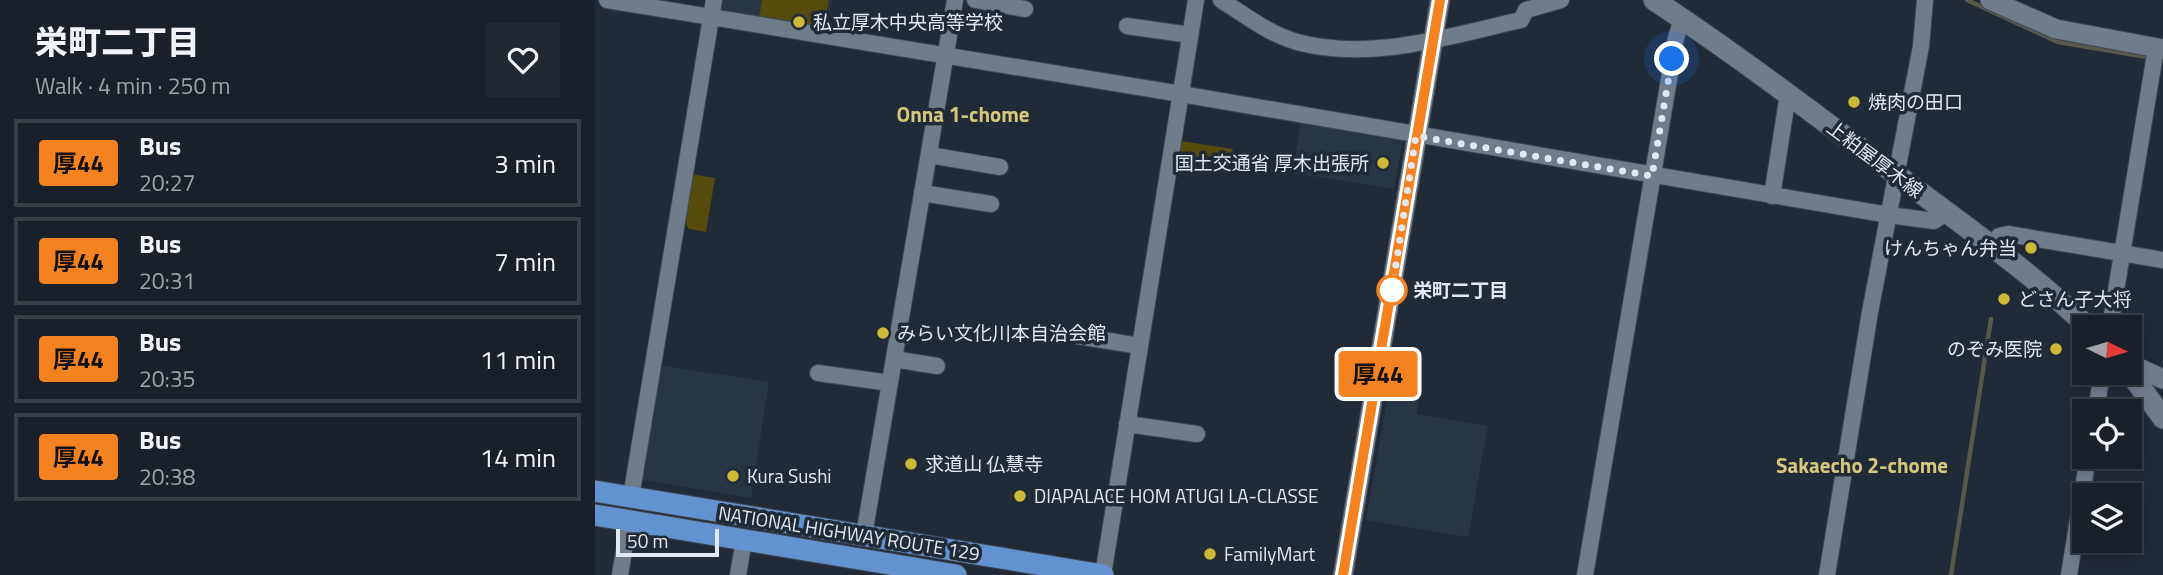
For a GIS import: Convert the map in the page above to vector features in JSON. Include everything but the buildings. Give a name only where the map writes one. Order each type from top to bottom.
[{"type":"highway","name":"NATIONAL HIGHWAY ROUTE 129","points":[[595,491],[1103,575]]},
{"type":"highway","name":"NATIONAL HIGHWAY ROUTE 129","points":[[595,515],[744,540],[861,567],[956,575]]},
{"type":"main road","name":"上粕屋厚木線","points":[[1654,0],[1789,94],[1947,212],[2074,315]]},
{"type":"main road","points":[[2141,385],[2161,408]]},
{"type":"street","points":[[607,0],[1181,94],[1888,215],[1934,221],[1947,212]]},
{"type":"street","points":[[631,497],[715,0]]},
{"type":"street","points":[[864,535],[955,0]]},
{"type":"street","points":[[975,0],[1025,9]]},
{"type":"street","points":[[1103,575],[1196,0]]},
{"type":"street","points":[[1221,0],[1276,33],[1323,47],[1378,49],[1521,20],[1526,9],[1560,0]]},
{"type":"street","points":[[1343,575],[1440,0]]},
{"type":"street","points":[[1827,575],[1888,215],[1921,46],[1919,38],[1925,0]]},
{"type":"street","points":[[1990,0],[2056,29],[2159,49],[2112,315]]},
{"type":"street","points":[[1585,575],[1676,38],[1682,19]]},
{"type":"street","points":[[1127,26],[1190,35]]},
{"type":"street","points":[[1772,195],[1789,94]]},
{"type":"street","points":[[929,155],[1000,167]]},
{"type":"street","points":[[922,193],[991,204]]},
{"type":"street","points":[[1992,246],[2000,236],[2008,234],[2163,260]]},
{"type":"street","points":[[1078,336],[1140,346]]},
{"type":"street","points":[[894,359],[937,366]]},
{"type":"street","points":[[2142,369],[2163,379]]},
{"type":"street","points":[[818,373],[890,383]]},
{"type":"street","points":[[1127,424],[1197,434]]},
{"type":"street","points":[[2069,575],[2086,469]]},
{"type":"street","points":[[620,575],[629,521]]},
{"type":"street","points":[[738,575],[744,540]]},
{"type":"shaded area","name":"私立厚木中央高等学校","points":[[720,0],[832,0],[828,30],[723,15],[718,8]]},
{"type":"shaded area","name":"私立厚木中央高等学校","points":[[762,0],[829,0],[824,29],[759,19]]},
{"type":"shaded area","points":[[1301,120],[1403,137],[1394,189],[1293,173]]},
{"type":"shaded area","points":[[1181,141],[1233,149],[1230,166],[1188,162],[1187,166],[1176,164]]},
{"type":"shaded area","points":[[692,174],[715,178],[706,232],[689,229],[686,224]]},
{"type":"shaded area","points":[[659,365],[769,382],[751,498],[643,480]]},
{"type":"shaded area","points":[[1391,377],[1421,382],[1417,414],[1488,426],[1468,537],[1366,520]]},
{"type":"waterway","points":[[1967,0],[2058,42],[2147,57]]},
{"type":"waterway","points":[[1951,575],[1991,319]]},
{"type":"bus line","name":"厚44","points":[[1343,575],[1440,0]]},
{"type":"place","name":"私立厚木中央高等学校","points":[[799,22]]},
{"type":"place","name":"焼肉の田口","points":[[1854,102]]},
{"type":"place","name":"国土交通省 厚木出張所","points":[[1383,163]]},
{"type":"place","name":"けんちゃん弁当","points":[[2031,248]]},
{"type":"place","name":"栄町二丁目","points":[[1392,290]]},
{"type":"place","name":"どさん子大将","points":[[2004,299]]},
{"type":"place","name":"みらい文化川本自治会館","points":[[883,333]]},
{"type":"place","name":"のぞみ医院","points":[[2056,349]]},
{"type":"place","name":"求道山 仏慧寺","points":[[911,464]]},
{"type":"place","name":"Kura Sushi","points":[[733,476]]},
{"type":"place","name":"DIAPALACE HOM ATUGI LA-CLASSE","points":[[1020,496]]},
{"type":"place","name":"FamilyMart","points":[[1210,554]]},
{"type":"district","name":"Onna 1-chome","points":[[963,115]]},
{"type":"district","name":"Sakaecho 2-chome","points":[[1862,466]]},
{"type":"route","points":[[1392,290],[1416,136],[1652,176],[1672,59]]}]
